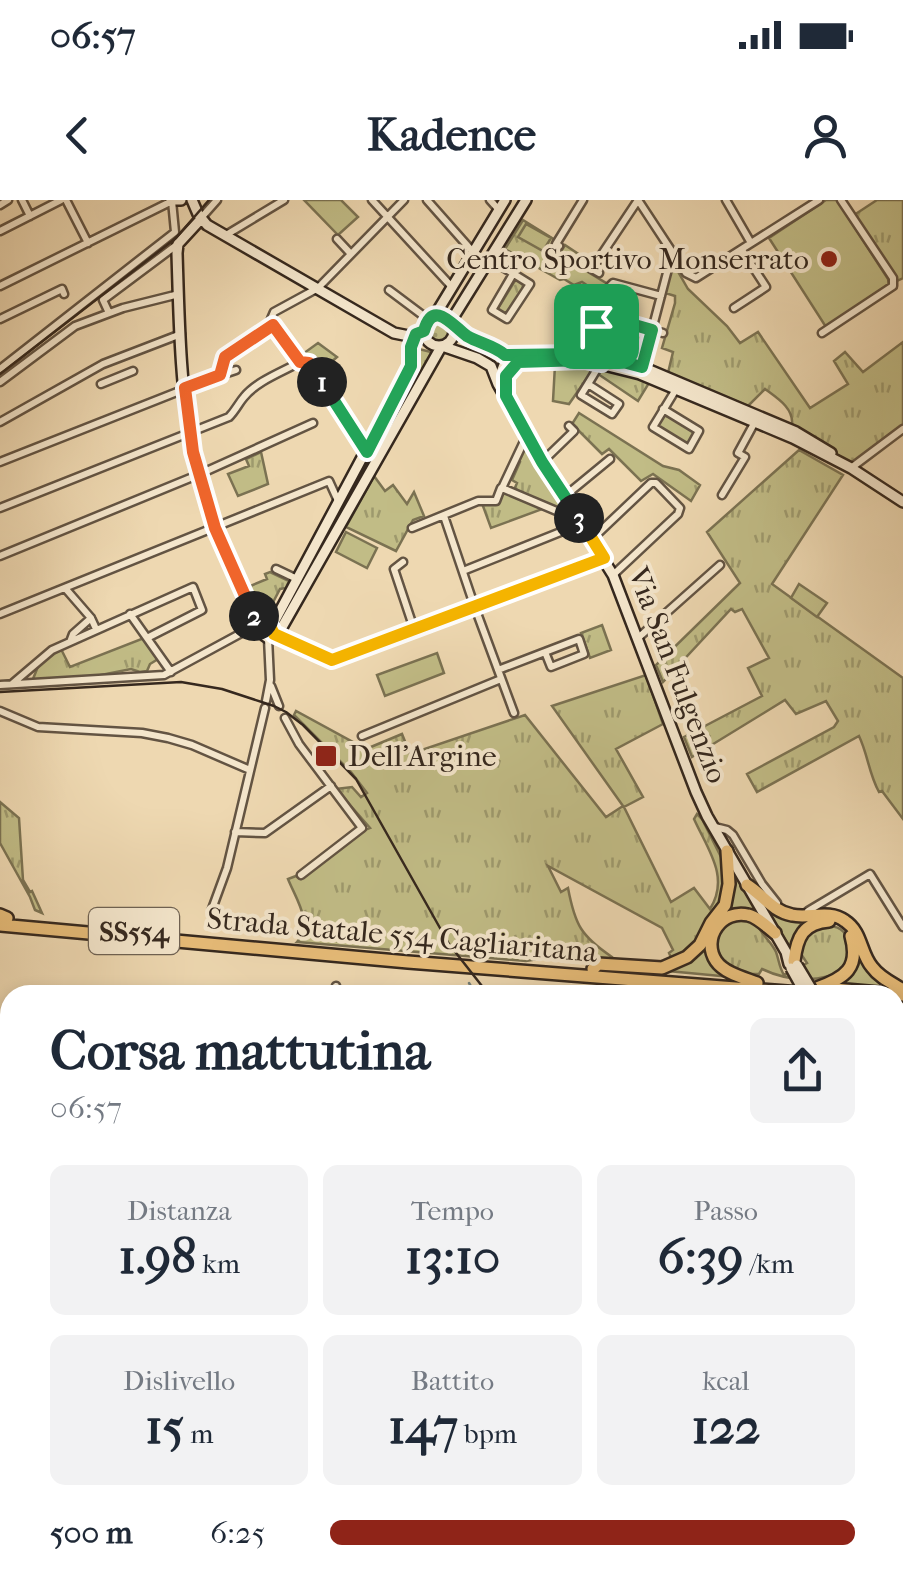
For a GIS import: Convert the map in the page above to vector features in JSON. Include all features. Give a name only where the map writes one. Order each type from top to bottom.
[{"type":"highway","points":[[593,970],[598,964],[662,968],[688,958],[724,905],[730,884],[728,850]]},
{"type":"highway","points":[[747,885],[770,905],[792,915],[832,916],[847,922],[859,938],[871,967],[890,985]]},
{"type":"highway","points":[[757,983],[724,969],[716,961],[712,936],[716,926],[736,915],[748,915],[774,933]]},
{"type":"highway","name":"Strada Statale 554 Cagliaritana","points":[[3,922],[408,962],[454,961]]},
{"type":"highway","name":"Strada Statale 554 Cagliaritana","points":[[3,922],[707,985]]},
{"type":"highway","points":[[792,962],[800,934],[811,925],[836,922],[850,934],[855,955],[852,966],[839,979],[823,985]]},
{"type":"highway","points":[[311,953],[334,961],[340,968]]},
{"type":"highway","points":[[377,972],[408,962]]},
{"type":"highway","name":"Strada Statale 554 Cagliaritana","points":[[471,963],[768,985]]},
{"type":"street","points":[[0,205],[8,200]]},
{"type":"street","points":[[22,200],[30,216]]},
{"type":"street","points":[[0,231],[64,200],[88,243]]},
{"type":"street","points":[[0,286],[181,200]]},
{"type":"street","points":[[192,200],[207,225],[394,333],[420,333]]},
{"type":"street","points":[[108,314],[103,300],[178,244],[217,200]]},
{"type":"street","points":[[226,236],[284,200]]},
{"type":"street","points":[[372,200],[451,286]]},
{"type":"street","points":[[300,362],[273,325],[274,312],[318,288],[404,200]]},
{"type":"street","points":[[427,200],[472,252]]},
{"type":"street","points":[[269,631],[411,366],[411,347],[502,205],[490,200]]},
{"type":"street","points":[[0,685],[164,676],[269,631],[280,630],[442,347],[453,338],[452,323],[526,200]]},
{"type":"street","points":[[560,246],[556,244],[584,200]]},
{"type":"street","points":[[599,273],[592,269],[638,200],[693,278],[819,200]]},
{"type":"street","points":[[726,200],[752,244]]},
{"type":"street","points":[[822,333],[893,286],[893,278],[841,200]]},
{"type":"street","points":[[0,369],[175,232],[172,201]]},
{"type":"street","points":[[337,239],[351,254]]},
{"type":"street","points":[[178,244],[178,294],[190,432],[215,528],[269,631],[266,705],[227,868],[212,908]]},
{"type":"street","points":[[734,308],[766,288],[742,250]]},
{"type":"street","points":[[490,259],[530,284],[507,319],[492,310],[513,274]]},
{"type":"street","points":[[641,371],[668,269]]},
{"type":"street","points":[[582,354],[603,316],[613,283],[660,296]]},
{"type":"street","points":[[0,318],[62,289],[64,294]]},
{"type":"street","points":[[389,290],[431,318],[443,316],[499,360],[582,354],[641,371],[756,420],[796,432],[901,498]]},
{"type":"street","points":[[0,382],[67,330],[178,294]]},
{"type":"street","points":[[603,316],[663,333]]},
{"type":"street","points":[[220,375],[225,357],[273,325]]},
{"type":"street","points":[[588,384],[619,404],[612,414],[581,395],[598,359],[597,327]]},
{"type":"street","points":[[420,333],[428,342],[477,358],[518,362],[598,359]]},
{"type":"street","points":[[0,422],[112,360],[181,334]]},
{"type":"street","points":[[112,360],[118,376]]},
{"type":"street","name":"Via San Fulgenzio","points":[[499,360],[505,391],[526,435],[614,575],[696,792],[792,962]]},
{"type":"street","points":[[0,508],[229,417],[244,396],[300,362],[312,367],[367,452]]},
{"type":"street","points":[[505,391],[507,374],[518,362]]},
{"type":"street","points":[[0,462],[236,370]]},
{"type":"street","points":[[100,384],[133,371]]},
{"type":"street","points":[[663,409],[699,431],[689,449],[653,427],[663,409],[678,386]]},
{"type":"street","points":[[722,495],[744,458],[738,453],[756,420]]},
{"type":"street","points":[[0,556],[313,423]]},
{"type":"street","points":[[542,462],[574,431],[569,426]]},
{"type":"street","points":[[851,468],[903,429]]},
{"type":"street","points":[[412,528],[478,501],[496,501],[526,435]]},
{"type":"street","points":[[565,496],[610,459]]},
{"type":"street","points":[[0,614],[328,481],[340,503]]},
{"type":"street","points":[[592,539],[651,483],[656,483],[680,508],[614,575]]},
{"type":"street","points":[[502,488],[573,518],[578,516]]},
{"type":"street","points":[[444,516],[514,713]]},
{"type":"street","points":[[462,572],[573,528]]},
{"type":"street","points":[[269,631],[332,660],[604,558]]},
{"type":"street","points":[[403,562],[394,569],[414,629]]},
{"type":"street","points":[[638,638],[720,565]]},
{"type":"street","points":[[276,569],[298,580]]},
{"type":"street","points":[[12,684],[52,650],[193,586],[202,610],[147,638]]},
{"type":"street","points":[[65,588],[96,629]]},
{"type":"street","points":[[130,614],[171,672]]},
{"type":"street","points":[[70,642],[73,634],[91,618]]},
{"type":"street","points":[[498,670],[578,639],[584,654],[551,667],[545,652]]},
{"type":"street","points":[[362,736],[502,679]]},
{"type":"street","points":[[270,680],[279,706]]},
{"type":"street","points":[[0,711],[38,727],[168,738],[250,770]]},
{"type":"street","points":[[285,718],[299,744],[362,828],[301,876]]},
{"type":"street","points":[[235,832],[265,833],[332,786]]},
{"type":"street","points":[[713,825],[733,836],[775,902],[786,908],[811,910],[870,874],[903,927]]},
{"type":"street","points":[[792,962],[802,985]]},
{"type":"green space","points":[[304,200],[341,200],[358,217],[338,235]]},
{"type":"green space","name":"Centro Sportivo Monserrato","points":[[826,200],[837,200],[889,284],[826,327],[769,238]]},
{"type":"green space","points":[[877,200],[903,200],[903,278],[897,281],[854,215]]},
{"type":"green space","points":[[523,220],[555,240],[551,247],[560,253],[565,245],[592,263],[588,272],[606,283],[604,303],[600,294],[582,282],[574,285],[560,280],[505,249]]},
{"type":"green space","points":[[526,224],[551,238],[543,251],[518,237]]},
{"type":"green space","points":[[673,263],[688,289],[740,343],[758,332],[810,408],[848,384],[834,361],[845,352],[863,372],[903,342],[903,425],[850,463],[792,425],[788,409],[765,389],[748,406],[668,373],[673,352],[662,348],[675,303],[675,296],[665,293]]},
{"type":"green space","points":[[516,279],[526,285],[507,316],[497,310]]},
{"type":"green space","points":[[438,320],[446,323],[446,339],[438,342],[430,339],[427,331],[430,323]]},
{"type":"green space","points":[[318,343],[337,357],[320,372],[309,357],[300,356]]},
{"type":"green space","points":[[415,348],[435,353],[277,628],[394,407]]},
{"type":"green space","points":[[555,365],[594,368],[569,404],[553,401]]},
{"type":"green space","points":[[601,369],[649,383],[638,401],[598,374]]},
{"type":"green space","points":[[579,413],[700,485],[691,501],[653,474],[641,481],[609,449],[602,454],[572,424]]},
{"type":"green space","points":[[665,414],[695,432],[688,445],[657,427]]},
{"type":"green space","points":[[524,442],[571,515],[514,490],[517,483],[512,480],[520,462],[516,459]]},
{"type":"green space","points":[[799,450],[843,475],[772,584],[903,678],[903,819],[879,792],[859,736],[757,792],[747,774],[834,727],[838,721],[826,701],[796,714],[785,700],[692,757],[684,737],[762,696],[748,668],[769,658],[742,609],[731,609],[663,682],[656,665],[740,583],[707,532]]},
{"type":"green space","points":[[261,452],[268,484],[238,496],[228,474],[249,466],[246,459]]},
{"type":"green space","points":[[374,476],[385,491],[393,485],[407,504],[414,492],[424,516],[413,520],[396,551],[346,527]]},
{"type":"green space","points":[[501,490],[545,508],[491,528],[483,506],[498,498]]},
{"type":"green space","points":[[346,532],[377,548],[367,568],[336,552]]},
{"type":"green space","points":[[270,572],[289,581],[286,588],[280,589],[267,622],[263,621],[248,587],[267,579],[265,574]]},
{"type":"green space","points":[[799,584],[827,603],[817,617],[791,598]]},
{"type":"green space","points":[[602,625],[611,650],[590,658],[581,633]]},
{"type":"green space","points":[[144,638],[158,659],[147,671],[131,669],[96,676],[33,679],[39,664],[61,649],[70,667]]},
{"type":"green space","points":[[437,653],[444,673],[385,696],[377,675]]},
{"type":"green space","points":[[646,675],[663,724],[616,749],[643,797],[624,807],[671,902],[694,888],[710,909],[716,897],[715,864],[694,819],[697,814],[727,873],[722,905],[698,942],[673,962],[669,953],[673,950],[662,928],[548,866],[561,892],[568,888],[581,929],[612,957],[611,962],[544,958],[526,961],[297,942],[304,919],[288,879],[301,879],[370,828],[336,789],[352,787],[361,797],[367,793],[294,715],[296,711],[366,749],[402,734],[410,754],[525,715],[606,817],[623,806],[552,706]]},
{"type":"green space","points":[[0,802],[19,818],[23,880],[42,913],[35,910],[0,843]]},
{"type":"green space","points":[[734,870],[759,913],[757,915],[726,914]]},
{"type":"green space","points":[[761,901],[814,918],[793,952]]},
{"type":"green space","points":[[744,917],[758,925],[772,945],[784,975],[807,963],[799,951],[807,931],[830,926],[844,932],[847,938],[845,969],[825,977],[804,979],[782,976],[762,969],[759,974],[746,974],[725,967],[715,943],[723,925]]},
{"type":"green space","points":[[705,944],[731,977],[668,971]]},
{"type":"green space","points":[[858,951],[890,985],[839,985]]},
{"type":"tram line","points":[[0,374],[176,238],[209,200]]},
{"type":"tram line","points":[[0,692],[181,682],[222,689],[286,712],[356,779],[449,944],[481,985]]},
{"type":"place","name":"Centro Sportivo Monserrato","points":[[829,259]]},
{"type":"place","name":"Dell'Argine","points":[[326,756]]},
{"type":"route","points":[[603,316],[652,330],[642,367],[604,357],[601,363],[518,362],[507,374],[505,386],[506,396],[542,462],[604,558],[332,660],[258,624],[215,528],[193,452],[185,388],[220,375],[225,357],[273,325],[300,362],[312,367],[367,452],[411,366],[416,334],[424,331],[431,318],[446,317],[467,336],[505,355],[582,354],[596,326],[601,326],[603,316]]}]
